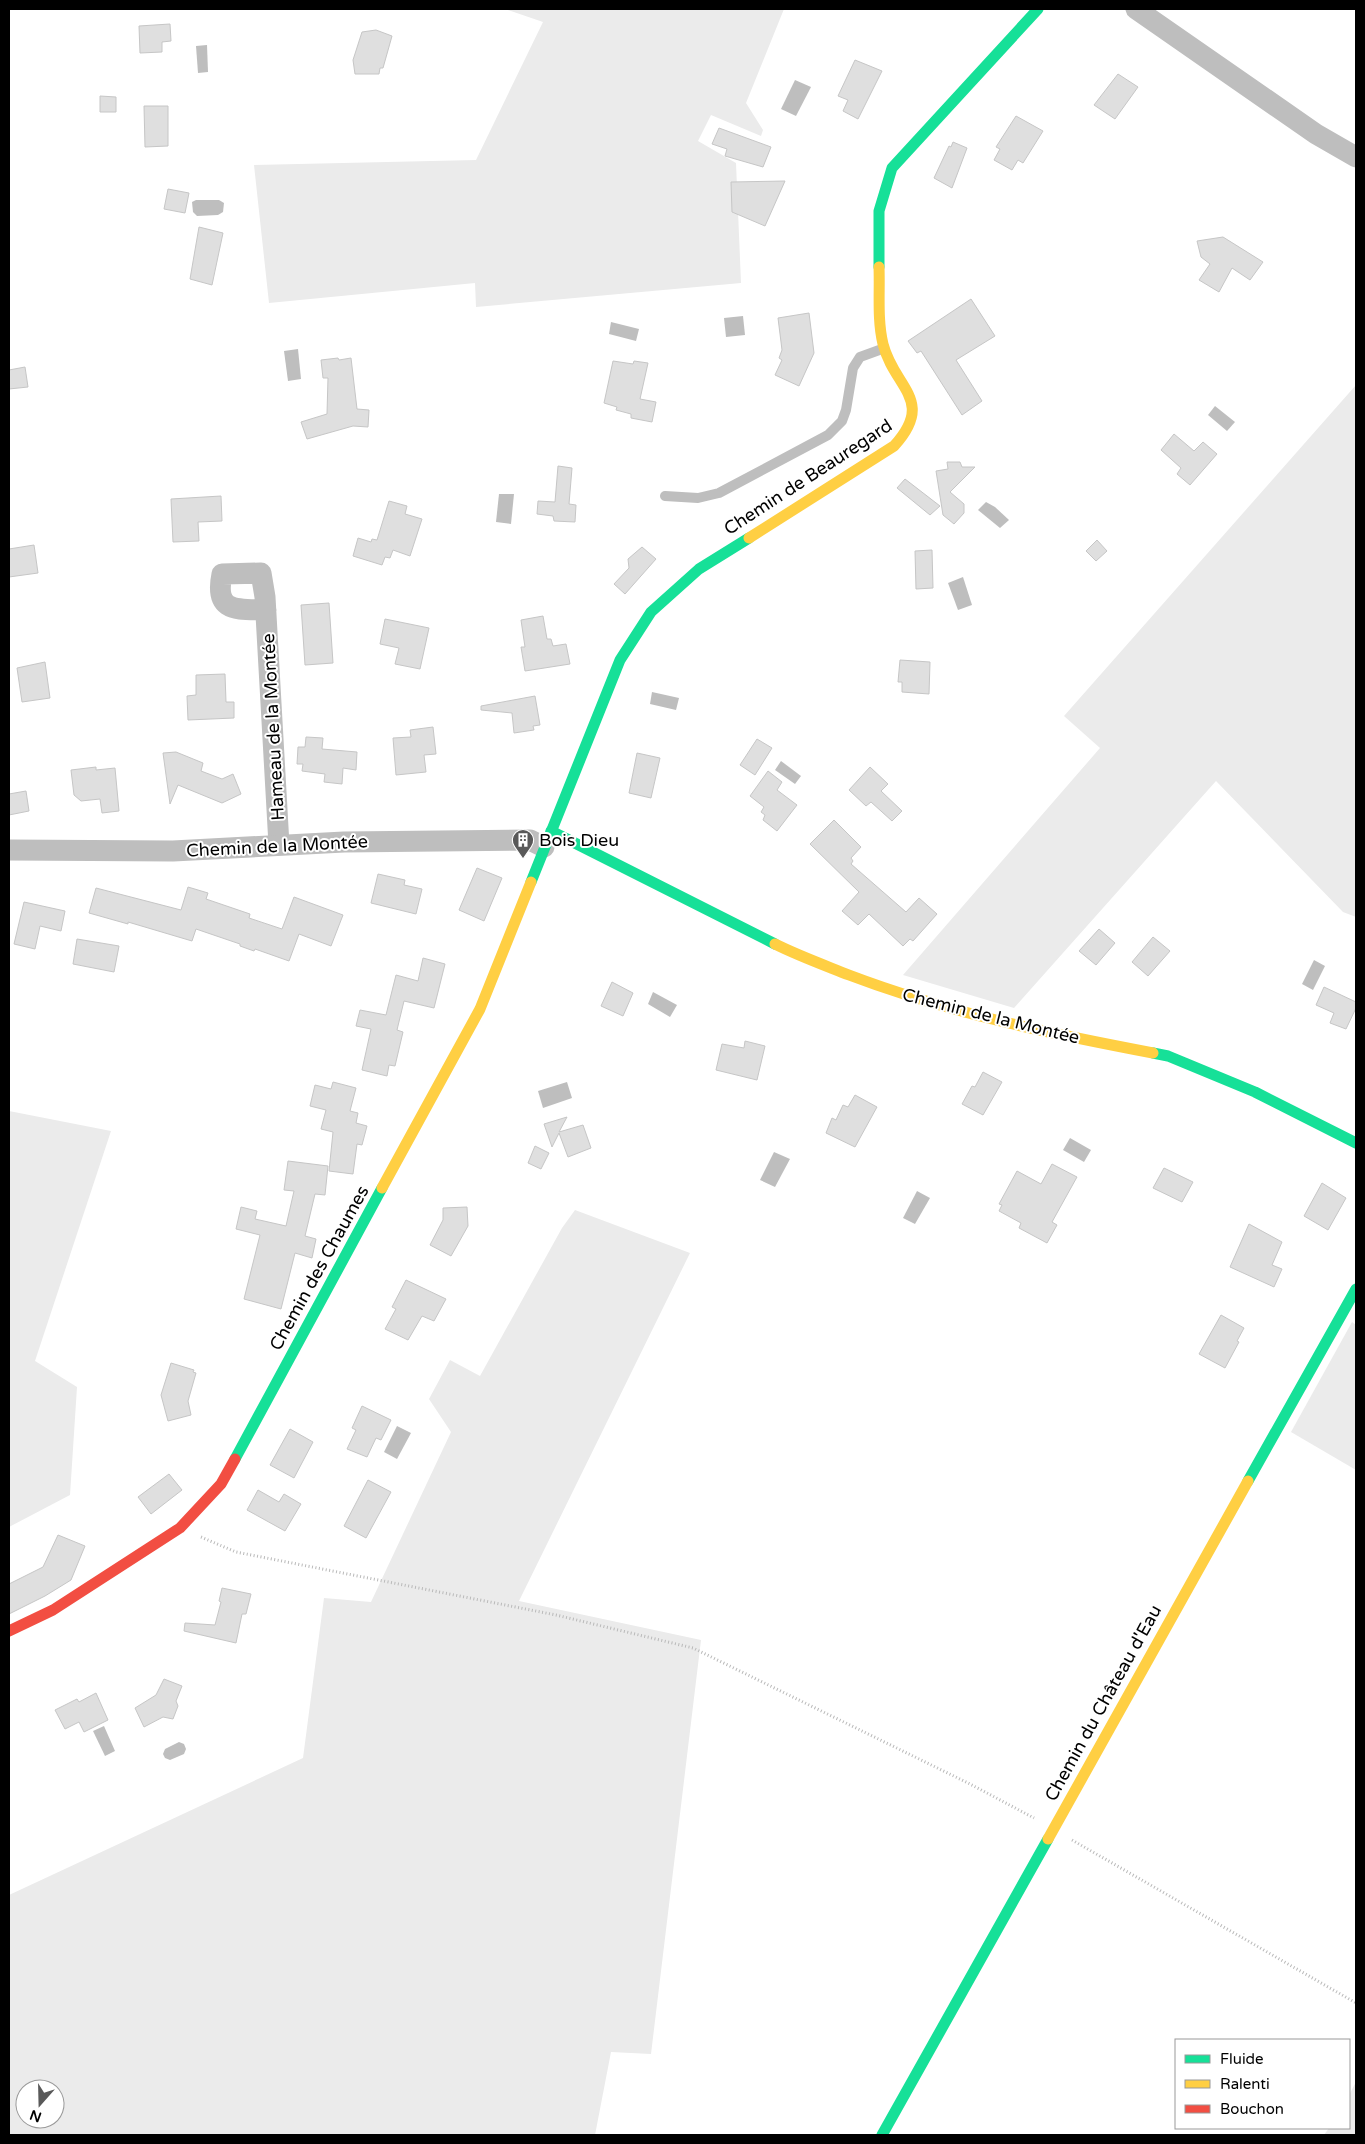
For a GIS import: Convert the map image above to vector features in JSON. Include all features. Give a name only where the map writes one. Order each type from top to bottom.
[{"type":"street","name":"Chemin de Beauregard","points":[[548,839],[620,660],[651,612],[699,568],[894,446],[906,434],[912,417],[912,400],[884,348],[880,329],[879,211],[892,168],[1038,9]]},
{"type":"street","points":[[1136,9],[1316,134],[1356,157]]},
{"type":"street","name":"Hameau de la Montée","points":[[266,610],[279,845]]},
{"type":"street","name":"Chemin de la Montée","points":[[9,850],[173,851],[344,842],[548,839],[794,954],[892,991],[964,1013],[1060,1035],[1168,1056],[1255,1092],[1356,1143]]},
{"type":"street","name":"Chemin des Chaumes","points":[[9,1631],[53,1610],[180,1528],[221,1484],[480,1009],[548,839]]},
{"type":"street","name":"Chemin du Château d'Eau","points":[[882,2135],[1356,1289]]},
{"type":"lane","points":[[665,496],[698,498],[719,493],[828,435],[842,421],[854,368],[860,357],[884,348]]},
{"type":"path","points":[[180,1528],[236,1552],[556,1615],[693,1648],[970,1784],[1356,2003]]},
{"type":"shaded area","points":[[505,9],[784,9],[746,103],[763,130],[761,136],[711,115],[698,141],[736,163],[741,283],[476,307],[475,283],[269,303],[254,165],[476,160],[543,22]]},
{"type":"shaded area","points":[[207,45],[208,72],[198,73],[196,46]]},
{"type":"shaded area","points":[[795,80],[811,87],[796,116],[781,109]]},
{"type":"shaded area","points":[[196,200],[219,200],[224,203],[223,212],[218,215],[197,216],[193,212],[192,202]]},
{"type":"shaded area","points":[[743,316],[745,335],[726,337],[724,318]]},
{"type":"shaded area","points":[[611,322],[639,329],[636,341],[609,334]]},
{"type":"shaded area","points":[[298,349],[301,379],[288,381],[284,351]]},
{"type":"shaded area","points":[[1356,385],[1356,917],[1343,912],[1216,781],[1014,1008],[903,975],[1100,748],[1064,716]]},
{"type":"shaded area","points":[[1215,406],[1235,422],[1227,431],[1208,415]]},
{"type":"shaded area","points":[[499,494],[514,494],[511,524],[496,522]]},
{"type":"shaded area","points":[[986,502],[995,507],[1009,520],[1000,528],[978,510]]},
{"type":"shaded area","points":[[963,577],[972,605],[958,610],[948,583]]},
{"type":"shaded area","points":[[652,692],[679,698],[676,710],[650,704]]},
{"type":"shaded area","points":[[781,761],[801,776],[795,784],[775,770]]},
{"type":"shaded area","points":[[1314,960],[1325,966],[1313,990],[1302,984]]},
{"type":"shaded area","points":[[653,992],[677,1005],[670,1017],[648,1004]]},
{"type":"shaded area","points":[[567,1082],[572,1098],[543,1108],[538,1091]]},
{"type":"shaded area","points":[[9,1111],[111,1131],[35,1361],[77,1387],[70,1495],[9,1527]]},
{"type":"shaded area","points":[[1070,1138],[1091,1150],[1084,1162],[1063,1150]]},
{"type":"shaded area","points":[[774,1152],[790,1159],[775,1187],[760,1180]]},
{"type":"shaded area","points":[[917,1191],[930,1198],[915,1224],[903,1218]]},
{"type":"shaded area","points":[[575,1210],[690,1253],[519,1601],[701,1640],[651,2054],[611,2052],[595,2135],[9,2135],[9,1895],[303,1758],[324,1598],[371,1602],[451,1432],[429,1399],[450,1360],[480,1376],[562,1228]]},
{"type":"shaded area","points":[[1352,1322],[1356,1325],[1356,1470],[1291,1432]]},
{"type":"shaded area","points":[[397,1426],[411,1433],[397,1459],[384,1452]]},
{"type":"shaded area","points":[[104,1726],[115,1751],[105,1756],[93,1731]]},
{"type":"shaded area","points":[[179,1742],[184,1744],[186,1749],[184,1754],[170,1760],[165,1758],[163,1754],[165,1749]]},
{"type":"shaded area","points":[[1356,2082],[1356,2135],[1324,2135],[1328,2129],[1350,2129],[1350,2093]]},
{"type":"building","points":[[170,24],[171,41],[162,42],[162,52],[140,53],[139,26]]},
{"type":"building","points":[[376,30],[392,36],[383,68],[380,68],[379,74],[355,74],[353,60],[362,32]]},
{"type":"building","points":[[855,60],[882,71],[858,119],[843,111],[848,100],[838,96]]},
{"type":"building","points":[[1118,74],[1138,87],[1115,119],[1094,105]]},
{"type":"building","points":[[100,96],[116,97],[116,112],[100,112]]},
{"type":"building","points":[[144,106],[168,106],[168,146],[145,147]]},
{"type":"building","points":[[1016,116],[1043,131],[1023,163],[1018,160],[1012,170],[994,160],[1000,149],[996,147]]},
{"type":"building","points":[[719,128],[771,147],[763,167],[725,156],[727,149],[712,144]]},
{"type":"building","points":[[953,142],[967,148],[952,188],[934,178],[949,146],[951,147]]},
{"type":"building","points":[[785,181],[765,226],[732,212],[731,182]]},
{"type":"building","points":[[168,189],[189,193],[185,213],[164,209]]},
{"type":"building","points":[[199,227],[223,233],[212,285],[190,279]]},
{"type":"building","points":[[1223,237],[1263,262],[1250,280],[1232,268],[1219,292],[1199,280],[1210,264],[1201,257],[1197,241]]},
{"type":"building","points":[[971,299],[995,336],[956,360],[982,401],[962,415],[921,351],[917,353],[908,341]]},
{"type":"building","points":[[809,313],[814,353],[799,386],[775,375],[782,360],[779,358],[782,350],[778,318]]},
{"type":"building","points":[[338,358],[339,360],[351,358],[357,409],[369,410],[368,427],[353,426],[307,439],[301,422],[327,414],[328,378],[323,378],[321,360]]},
{"type":"building","points":[[613,361],[633,364],[634,361],[648,363],[640,399],[656,402],[652,422],[631,418],[631,414],[616,410],[617,407],[604,403]]},
{"type":"building","points":[[25,367],[28,387],[9,389],[9,370]]},
{"type":"building","points":[[1174,434],[1194,451],[1203,442],[1217,454],[1190,485],[1177,474],[1181,468],[1161,450]]},
{"type":"building","points":[[947,462],[960,462],[962,467],[975,467],[950,492],[964,504],[964,513],[954,524],[943,515],[936,471],[948,469]]},
{"type":"building","points":[[558,466],[572,468],[569,504],[576,505],[575,522],[554,521],[553,516],[537,514],[538,501],[555,502]]},
{"type":"building","points":[[905,479],[940,506],[930,515],[897,488]]},
{"type":"building","points":[[221,496],[222,521],[198,522],[199,541],[173,542],[171,499]]},
{"type":"building","points":[[389,501],[407,506],[405,514],[422,519],[410,556],[393,550],[390,558],[385,557],[382,565],[353,556],[358,538],[371,542],[372,539],[377,540]]},
{"type":"building","points":[[1097,540],[1107,551],[1096,561],[1086,551]]},
{"type":"building","points":[[34,545],[38,573],[9,577],[9,549]]},
{"type":"building","points":[[642,547],[656,559],[625,594],[614,584],[629,568],[628,559]]},
{"type":"building","points":[[932,550],[933,588],[916,589],[915,551]]},
{"type":"building","points":[[329,603],[333,663],[305,665],[301,605]]},
{"type":"building","points":[[543,616],[547,639],[551,639],[553,646],[566,644],[570,664],[525,671],[521,647],[525,647],[521,620]]},
{"type":"building","points":[[385,619],[429,628],[420,669],[395,664],[399,648],[380,644]]},
{"type":"building","points":[[900,660],[930,662],[929,694],[902,692],[902,682],[898,682]]},
{"type":"building","points":[[45,662],[50,698],[22,702],[17,668]]},
{"type":"building","points":[[225,674],[226,702],[234,702],[234,718],[188,720],[187,696],[196,695],[196,675]]},
{"type":"building","points":[[535,696],[540,725],[533,726],[534,730],[514,733],[512,713],[481,710],[481,706]]},
{"type":"building","points":[[433,727],[436,754],[424,755],[426,772],[396,775],[393,738],[411,737],[410,730]]},
{"type":"building","points":[[306,737],[323,738],[322,749],[357,752],[356,770],[343,768],[342,784],[324,782],[325,774],[302,771],[303,764],[297,764],[298,747],[305,747]]},
{"type":"building","points":[[757,739],[772,748],[755,775],[740,765]]},
{"type":"building","points":[[176,752],[203,763],[201,771],[222,779],[233,774],[241,794],[222,803],[178,785],[170,804],[163,753]]},
{"type":"building","points":[[637,753],[660,758],[651,798],[629,793]]},
{"type":"building","points":[[96,767],[96,770],[115,768],[119,811],[102,813],[100,799],[81,801],[74,795],[71,770]]},
{"type":"building","points":[[870,767],[888,784],[881,791],[902,811],[892,821],[871,802],[866,806],[849,790]]},
{"type":"building","points":[[768,771],[782,782],[777,790],[797,805],[777,831],[763,820],[765,815],[761,812],[764,807],[750,796]]},
{"type":"building","points":[[26,791],[29,811],[9,815],[9,794]]},
{"type":"building","points":[[834,820],[861,847],[851,858],[853,861],[851,864],[906,912],[919,898],[937,914],[913,941],[910,939],[903,946],[869,914],[858,925],[842,911],[859,892],[810,844]]},
{"type":"building","points":[[477,868],[502,878],[484,921],[459,910]]},
{"type":"building","points":[[378,874],[405,880],[404,885],[422,889],[416,914],[371,903]]},
{"type":"building","points":[[188,887],[208,893],[206,899],[250,914],[249,918],[282,929],[294,897],[343,915],[331,946],[299,934],[289,961],[255,949],[254,951],[240,946],[240,944],[196,929],[192,941],[128,922],[128,924],[89,913],[96,888],[181,910]]},
{"type":"building","points":[[24,902],[65,911],[61,931],[40,926],[35,949],[14,944]]},
{"type":"building","points":[[1099,929],[1115,943],[1096,965],[1079,951]]},
{"type":"building","points":[[1153,937],[1170,951],[1148,976],[1132,962]]},
{"type":"building","points":[[77,939],[119,946],[114,972],[73,964]]},
{"type":"building","points":[[423,958],[445,964],[434,1008],[404,1001],[397,1030],[403,1032],[395,1066],[389,1065],[387,1076],[362,1070],[371,1029],[356,1026],[360,1010],[386,1015],[396,975],[418,981]]},
{"type":"building","points":[[612,982],[633,993],[623,1016],[601,1006]]},
{"type":"building","points":[[1324,987],[1356,1002],[1356,1008],[1346,1029],[1330,1023],[1334,1013],[1316,1005]]},
{"type":"building","points":[[745,1041],[765,1046],[757,1080],[716,1070],[722,1044],[744,1048]]},
{"type":"building","points":[[983,1072],[1002,1082],[983,1115],[962,1104],[972,1086],[975,1087]]},
{"type":"building","points":[[333,1082],[356,1088],[350,1111],[358,1113],[356,1123],[367,1126],[362,1145],[357,1144],[353,1174],[329,1171],[333,1132],[321,1129],[326,1110],[310,1106],[315,1085],[331,1089]]},
{"type":"building","points":[[855,1095],[877,1107],[855,1147],[826,1133],[832,1118],[836,1120],[843,1105],[848,1107]]},
{"type":"building","points":[[567,1117],[559,1132],[583,1125],[591,1148],[568,1157],[559,1133],[552,1147],[544,1124]]},
{"type":"building","points":[[535,1146],[549,1153],[541,1169],[528,1163]]},
{"type":"building","points":[[288,1161],[328,1166],[325,1195],[315,1194],[305,1236],[316,1239],[312,1258],[295,1253],[281,1309],[244,1299],[260,1235],[236,1229],[241,1207],[257,1211],[255,1219],[286,1226],[294,1191],[284,1190]]},
{"type":"building","points":[[1052,1164],[1077,1177],[1052,1222],[1057,1225],[1047,1243],[1019,1228],[1021,1223],[999,1211],[1002,1205],[999,1204],[1017,1171],[1041,1184]]},
{"type":"building","points":[[1164,1168],[1193,1182],[1182,1202],[1153,1188]]},
{"type":"building","points":[[1322,1183],[1346,1198],[1328,1230],[1304,1216]]},
{"type":"building","points":[[467,1207],[468,1226],[451,1256],[430,1245],[443,1220],[443,1208]]},
{"type":"building","points":[[1249,1224],[1282,1242],[1272,1265],[1282,1269],[1274,1287],[1230,1267]]},
{"type":"building","points":[[406,1280],[446,1299],[434,1321],[422,1316],[408,1340],[385,1329],[396,1309],[392,1307]]},
{"type":"building","points":[[1221,1315],[1244,1328],[1225,1368],[1199,1354]]},
{"type":"building","points":[[171,1363],[194,1370],[193,1372],[196,1373],[188,1401],[191,1415],[168,1421],[161,1395]]},
{"type":"building","points":[[362,1406],[391,1420],[381,1440],[376,1438],[367,1457],[347,1449],[356,1430],[352,1428]]},
{"type":"building","points":[[290,1429],[313,1442],[294,1478],[270,1465]]},
{"type":"building","points":[[169,1474],[182,1490],[151,1514],[138,1497]]},
{"type":"building","points":[[368,1480],[391,1492],[366,1538],[344,1526]]},
{"type":"building","points":[[258,1490],[279,1502],[284,1494],[301,1504],[285,1531],[247,1510]]},
{"type":"building","points":[[58,1535],[85,1546],[71,1580],[45,1596],[9,1614],[9,1584],[43,1567]]},
{"type":"building","points":[[222,1588],[251,1594],[246,1614],[242,1614],[236,1643],[184,1631],[185,1623],[215,1625],[221,1602],[219,1601]]},
{"type":"building","points":[[164,1679],[182,1686],[176,1701],[178,1706],[173,1719],[163,1717],[144,1727],[135,1708],[156,1695]]},
{"type":"building","points":[[96,1693],[108,1720],[84,1732],[79,1722],[65,1729],[55,1710],[77,1699],[79,1702]]},
{"type":"traffic: fast","points":[[879,267],[879,211],[892,168],[1038,9]]},
{"type":"traffic: fast","points":[[531,882],[620,660],[651,612],[699,569],[749,538]]},
{"type":"traffic: fast","points":[[551,831],[775,944]]},
{"type":"traffic: fast","points":[[1153,1053],[1168,1056],[1255,1092],[1356,1143]]},
{"type":"traffic: fast","points":[[235,1459],[382,1188]]},
{"type":"traffic: fast","points":[[1248,1481],[1356,1289]]},
{"type":"traffic: fast","points":[[882,2135],[1048,1839]]},
{"type":"traffic: slow","points":[[749,538],[894,446],[906,430],[912,417],[912,405],[908,394],[888,359],[883,344],[879,315],[879,267]]},
{"type":"traffic: slow","points":[[382,1188],[480,1009],[531,882]]},
{"type":"traffic: slow","points":[[775,944],[849,975],[961,1011],[1037,1030],[1153,1053]]},
{"type":"traffic: slow","points":[[1048,1839],[1248,1481]]},
{"type":"traffic: jam","points":[[9,1631],[53,1610],[180,1528],[221,1484],[235,1459]]},
{"type":"place","name":"Bois Dieu","points":[[523,859]]}]
